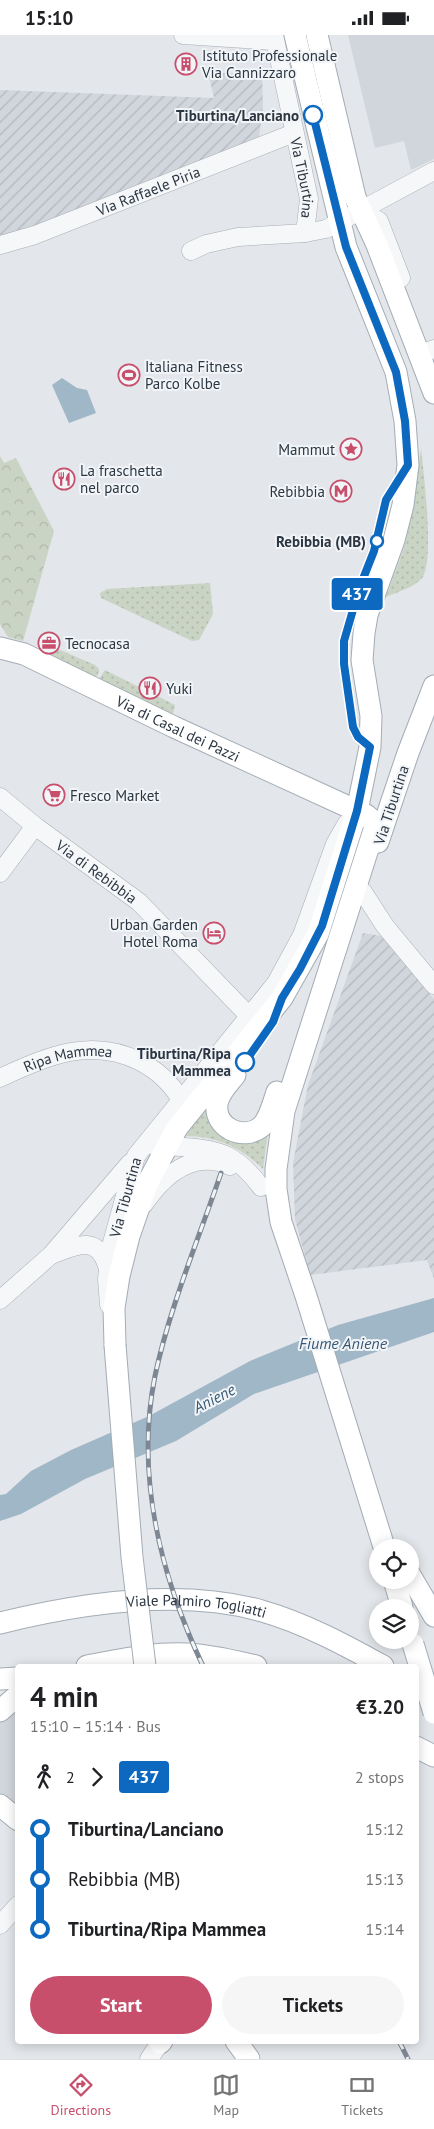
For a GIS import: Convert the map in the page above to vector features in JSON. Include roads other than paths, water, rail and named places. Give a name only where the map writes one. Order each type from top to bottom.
[{"type":"main road","points":[[317,35],[354,194],[407,322],[427,352],[434,393]]},
{"type":"main road","name":"Via Tiburtina","points":[[145,1664],[132,1557],[115,1345],[114,1322],[119,1276],[146,1184],[167,1146],[194,1105],[282,998],[300,969],[322,926],[357,811],[370,747],[371,716],[362,660],[364,633],[367,615],[394,540],[402,511],[408,465],[405,421],[396,372],[349,255],[281,37]]},
{"type":"main road","name":"Via di Casal dei Pazzi","points":[[0,649],[24,654],[174,727],[357,811]]},
{"type":"main road","name":"Via Tiburtina","points":[[345,923],[363,892],[405,762],[434,686]]},
{"type":"main road","name":"Via Tiburtina","points":[[357,811],[372,820],[374,830],[281,1124],[276,1180],[281,1222],[322,1346],[361,1474]]},
{"type":"main road","points":[[282,998],[273,1022],[264,1038],[220,1095],[217,1107],[219,1117],[225,1126],[237,1133],[253,1131],[265,1122],[307,1014],[318,989],[330,973]]},
{"type":"main road","points":[[361,1474],[381,1539]]},
{"type":"main road","points":[[361,1474],[391,1539]]},
{"type":"main road","points":[[418,1589],[434,1616]]},
{"type":"main road","name":"Viale Palmiro Togliatti","points":[[0,1623],[122,1603],[175,1600],[217,1603],[250,1608],[287,1620],[379,1664]]},
{"type":"main road","points":[[414,1649],[419,1664]]},
{"type":"main road","points":[[99,1664],[180,1653],[246,1664]]},
{"type":"main road","points":[[419,1665],[434,1713]]},
{"type":"main road","points":[[0,1679],[15,1678]]},
{"type":"main road","points":[[419,1688],[434,1697]]},
{"type":"main road","points":[[0,1711],[15,1698]]},
{"type":"main road","points":[[419,1749],[434,1757]]},
{"type":"main road","points":[[0,1805],[15,1818]]},
{"type":"main road","points":[[0,1821],[15,1832]]},
{"type":"street","points":[[183,35],[281,37]]},
{"type":"street","name":"Via Tiburtina","points":[[281,37],[294,133],[309,199],[305,233]]},
{"type":"street","name":"Via Raffaele Piria","points":[[0,245],[35,235],[294,133]]},
{"type":"street","points":[[191,251],[206,244],[238,237],[305,233],[326,229],[434,171]]},
{"type":"street","name":"Via di Rebibbia","points":[[0,797],[139,902],[250,1017]]},
{"type":"street","name":"Via Tiburtina","points":[[114,1322],[108,1299],[108,1269],[113,1237],[136,1157],[276,983],[296,946],[338,838],[346,823],[357,811]]},
{"type":"street","points":[[0,873],[35,825]]},
{"type":"street","points":[[363,892],[386,926],[434,985]]},
{"type":"street","name":"Ripa Mammea","points":[[0,1078],[39,1060],[64,1052],[88,1049],[108,1051],[126,1055],[154,1069],[168,1082],[181,1100]]},
{"type":"street","points":[[0,1300],[51,1255],[136,1157],[167,1146],[209,1149],[226,1154],[242,1165],[261,1187],[281,1222]]},
{"type":"street","points":[[135,1217],[164,1179],[176,1169],[190,1162],[210,1161],[227,1164],[242,1172],[261,1187]]},
{"type":"street","points":[[51,1255],[78,1244],[90,1245],[102,1255],[108,1269]]},
{"type":"street","points":[[0,1925],[15,1908]]},
{"type":"water","points":[[62,378],[77,388],[87,390],[96,413],[69,423],[52,385]]},
{"type":"water","name":"Fiume Aniene","points":[[434,1298],[434,1332],[254,1394],[176,1441],[85,1479],[21,1514],[0,1521],[0,1495],[6,1494],[31,1471],[71,1450],[149,1416],[250,1361],[338,1325]]},
{"type":"railway","points":[[202,1664],[175,1597],[164,1561],[150,1488],[148,1451],[150,1413],[155,1376],[161,1351],[176,1299],[221,1173]]},
{"type":"railway","points":[[400,2044],[408,2059]]},
{"type":"place","name":"Istituto Professionale Via Cannizzaro","points":[[186,64]]},
{"type":"place","name":"Tiburtina/Lanciano","points":[[313,115]]},
{"type":"place","name":"Italiana Fitness Parco Kolbe","points":[[129,375]]},
{"type":"place","name":"Mammut","points":[[351,449]]},
{"type":"place","name":"La fraschetta nel parco","points":[[64,479]]},
{"type":"place","name":"Rebibbia","points":[[341,491]]},
{"type":"place","name":"Rebibbia (MB)","points":[[377,541]]},
{"type":"place","name":"Tecnocasa","points":[[49,643]]},
{"type":"place","name":"Yuki","points":[[150,688]]},
{"type":"place","name":"Fresco Market","points":[[54,795]]},
{"type":"place","name":"Urban Garden Hotel Roma","points":[[214,933]]},
{"type":"place","name":"Tiburtina/Ripa Mammea","points":[[245,1062]]},
{"type":"water label","name":"Aniene","points":[[214,1398]]}]
